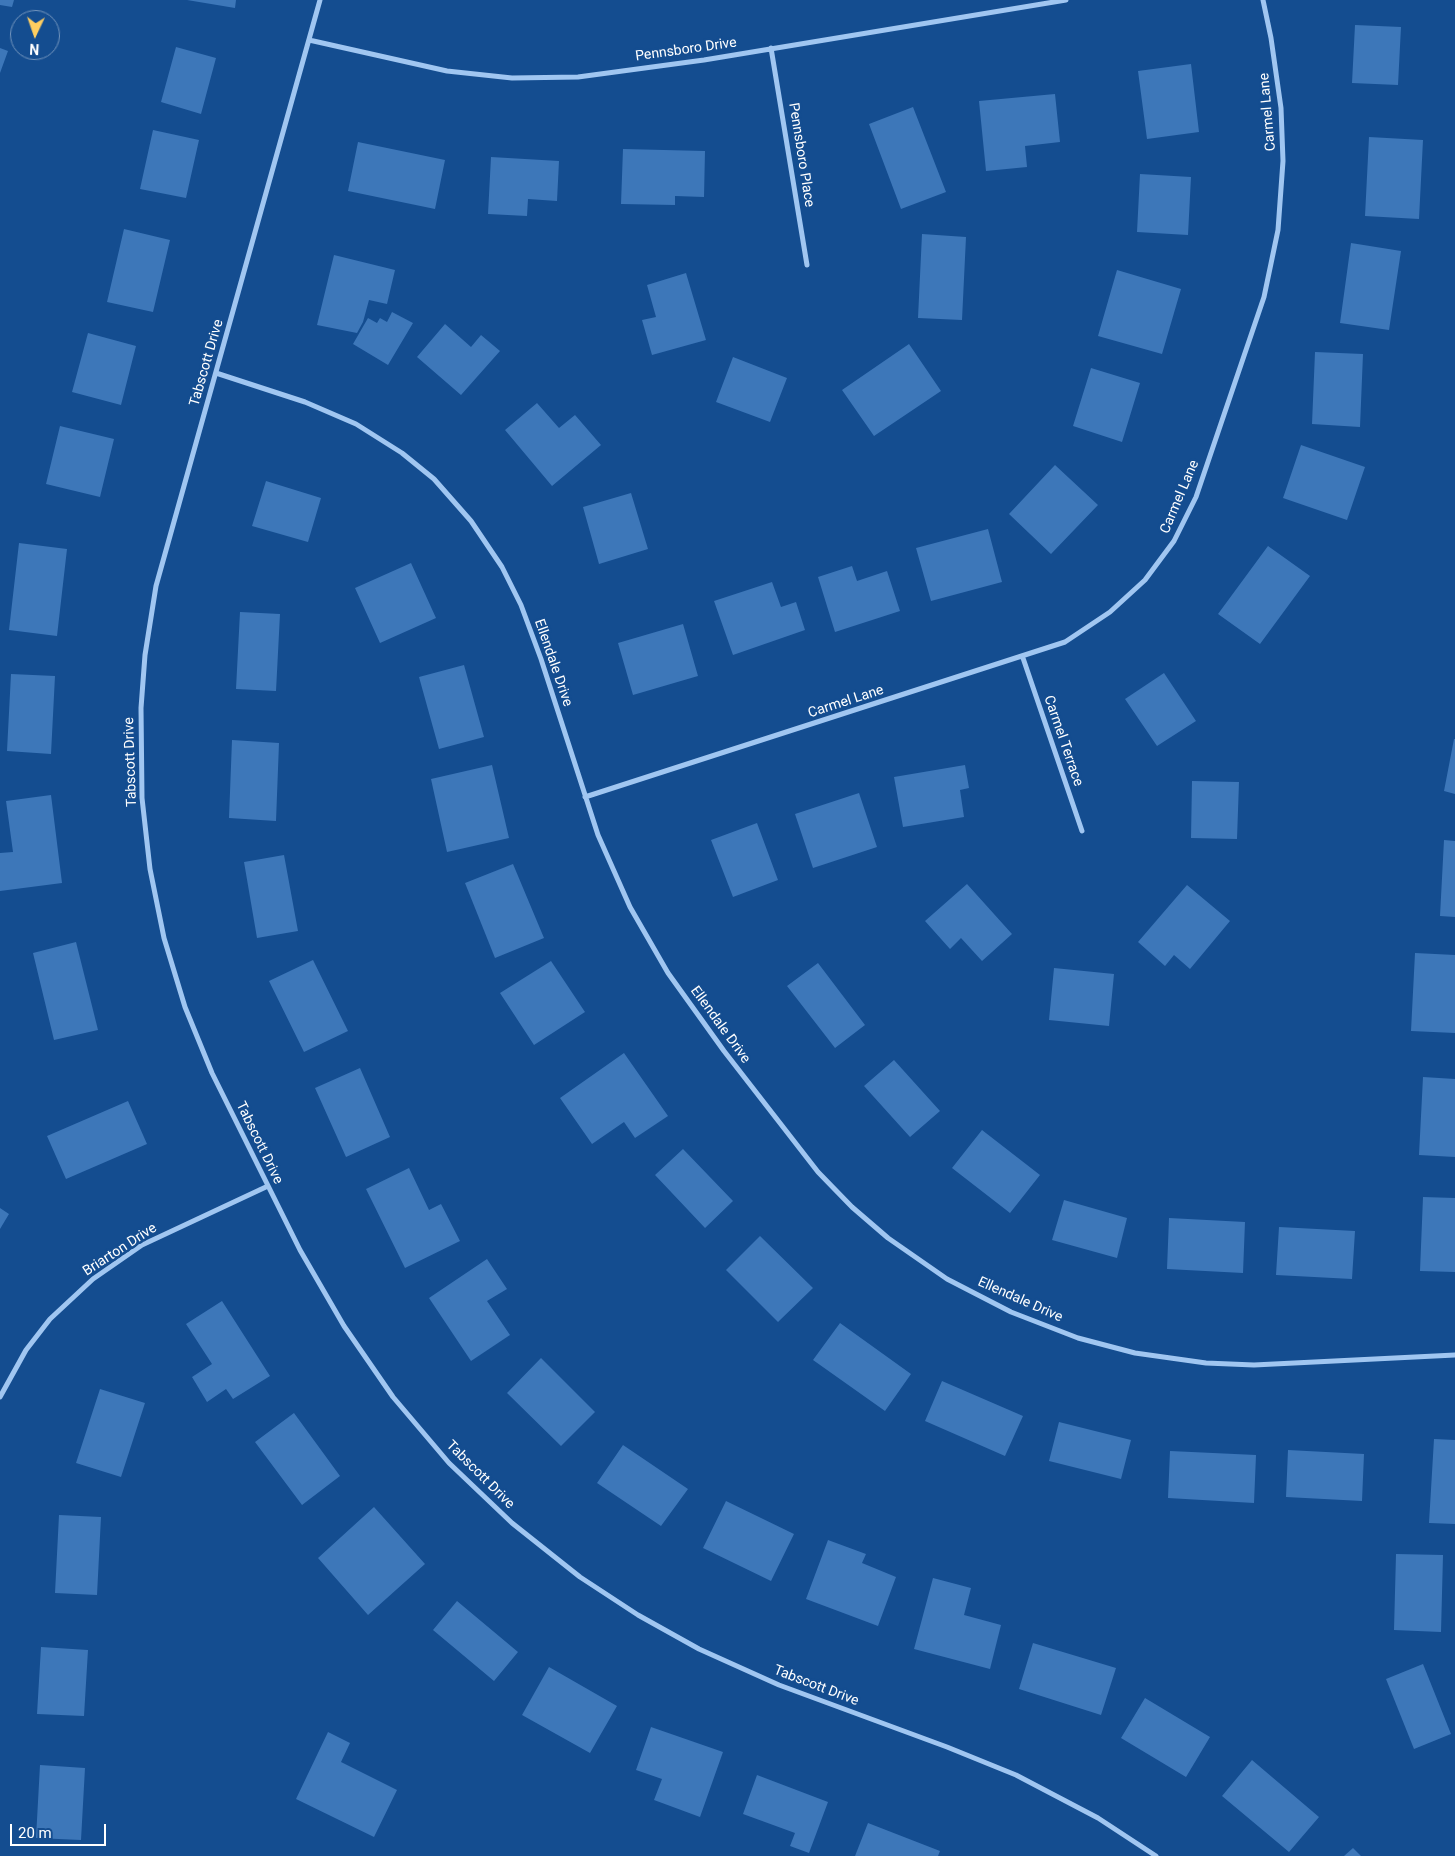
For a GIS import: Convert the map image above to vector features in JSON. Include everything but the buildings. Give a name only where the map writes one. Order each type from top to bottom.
[{"type":"street","name":"Tabscott Drive","points":[[320,0],[156,586],[145,655],[141,708],[142,798],[155,898],[164,938],[185,1007],[212,1073],[300,1250],[344,1326],[393,1397],[463,1476],[512,1523],[580,1576],[638,1615],[699,1649],[779,1685],[947,1747],[1016,1775],[1098,1818],[1156,1856]]},
{"type":"street","name":"Pennsboro Drive","points":[[309,40],[446,71],[512,78],[578,77],[1066,0]]},
{"type":"street","name":"Carmel Lane","points":[[585,797],[1023,658],[1065,642],[1117,606],[1145,580],[1174,541],[1196,497],[1264,297],[1278,230],[1283,161],[1281,108],[1271,38],[1263,0]]},
{"type":"street","name":"Pennsboro Place","points":[[771,48],[807,265]]},
{"type":"street","name":"Ellendale Drive","points":[[216,373],[305,402],[356,424],[402,453],[434,479],[472,521],[502,567],[521,605],[541,658],[598,835],[630,907],[668,973],[724,1051],[818,1172],[852,1207],[888,1238],[947,1279],[1011,1312],[1078,1338],[1136,1353],[1206,1363],[1254,1365],[1455,1355]]},
{"type":"street","name":"Carmel Terrace","points":[[1023,658],[1082,831]]},
{"type":"street","name":"Briarton Drive","points":[[0,1397],[26,1350],[44,1326],[93,1279],[142,1245],[268,1186]]}]
